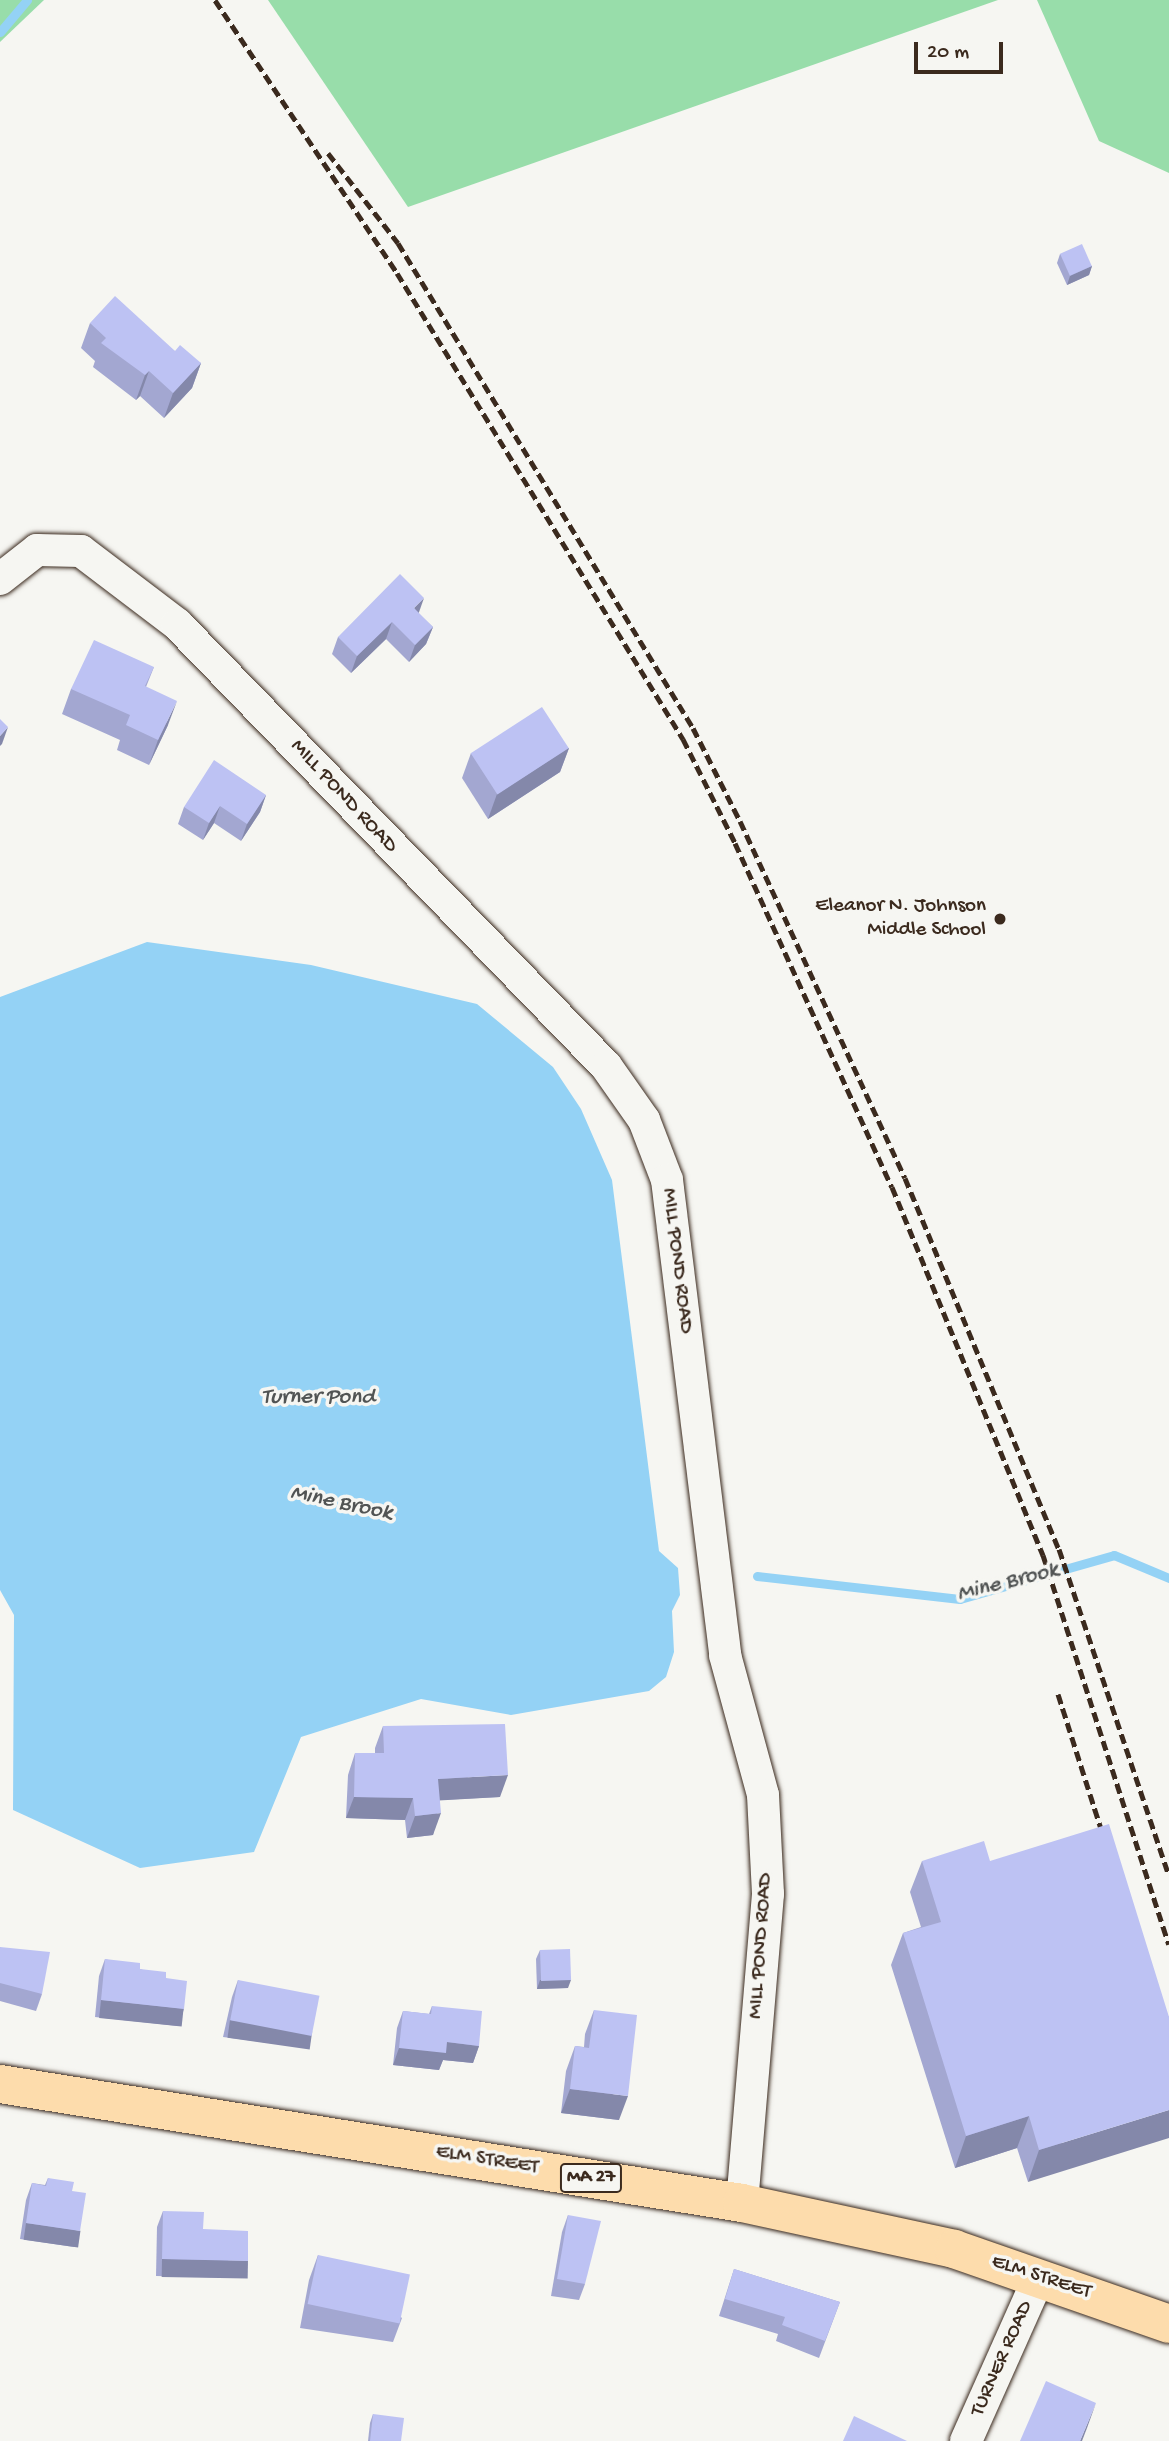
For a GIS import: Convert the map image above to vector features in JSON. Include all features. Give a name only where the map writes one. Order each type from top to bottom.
[{"type":"main road","name":"ELM STREET","points":[[0,2084],[742,2203],[954,2249],[1169,2323]]},
{"type":"street","name":"MILL POND ROAD","points":[[0,579],[37,550],[81,551],[177,624],[606,1066],[644,1120],[667,1180],[725,1655],[763,1795],[768,1894],[742,2203]]},
{"type":"street","name":"TURNER ROAD","points":[[966,2441],[1040,2277]]},
{"type":"green space","points":[[0,0],[44,0],[0,42]]},
{"type":"green space","points":[[268,0],[998,0],[408,207]]},
{"type":"green space","points":[[1037,0],[1169,0],[1169,173],[1099,141]]},
{"type":"water","name":"Turner Pond","points":[[147,942],[311,965],[477,1004],[553,1067],[581,1109],[612,1180],[659,1551],[678,1568],[680,1595],[672,1611],[674,1652],[666,1677],[649,1691],[511,1715],[421,1699],[301,1737],[254,1852],[140,1868],[13,1810],[14,1615],[0,1590],[0,997]]},
{"type":"building","points":[[1082,244],[1092,266],[1070,276],[1060,254]]},
{"type":"building","points":[[115,296],[175,351],[180,345],[201,363],[173,393],[149,371],[145,375],[101,343],[106,338],[90,323]]},
{"type":"building","points":[[400,574],[424,598],[414,608],[433,627],[415,645],[392,622],[357,656],[338,637]]},
{"type":"building","points":[[94,640],[154,667],[145,686],[177,701],[158,740],[126,725],[130,715],[71,689]]},
{"type":"building","points":[[542,707],[569,748],[497,794],[471,753]]},
{"type":"building","points":[[0,719],[8,727],[0,736]]},
{"type":"building","points":[[214,760],[266,795],[247,824],[220,806],[209,823],[184,807]]},
{"type":"building","points":[[505,1724],[508,1775],[438,1779],[441,1813],[415,1816],[413,1798],[354,1797],[355,1753],[384,1753],[383,1726]]},
{"type":"building","points":[[1109,1824],[1169,2017],[1169,2110],[1039,2150],[1029,2116],[966,2136],[903,1933],[941,1922],[922,1861],[984,1841],[990,1861]]},
{"type":"building","points":[[0,1947],[50,1952],[42,1994],[0,1983]]},
{"type":"building","points":[[570,1949],[571,1980],[541,1981],[540,1950]]},
{"type":"building","points":[[105,1959],[140,1963],[140,1969],[166,1972],[166,1978],[187,1981],[184,2009],[101,2000]]},
{"type":"building","points":[[238,1980],[319,1996],[312,2036],[230,2020]]},
{"type":"building","points":[[432,2006],[482,2011],[479,2046],[447,2042],[446,2053],[399,2048],[403,2011],[431,2014]]},
{"type":"building","points":[[594,2010],[637,2015],[628,2096],[570,2089],[575,2046],[589,2048]]},
{"type":"building","points":[[48,2178],[74,2182],[72,2191],[86,2193],[80,2231],[26,2223],[32,2183],[46,2186]]},
{"type":"building","points":[[163,2211],[204,2212],[203,2229],[248,2231],[248,2261],[162,2259]]},
{"type":"building","points":[[568,2215],[601,2221],[585,2284],[557,2279]]},
{"type":"building","points":[[318,2255],[410,2275],[400,2323],[308,2304]]},
{"type":"building","points":[[734,2269],[840,2302],[825,2341],[782,2325],[785,2317],[725,2299]]},
{"type":"building","points":[[1046,2381],[1096,2403],[1080,2441],[1020,2441]]},
{"type":"building","points":[[373,2414],[404,2418],[401,2441],[370,2441]]},
{"type":"building","points":[[854,2416],[907,2441],[843,2441]]},
{"type":"waterway","name":"Mine Brook","points":[[0,32],[27,0]]},
{"type":"waterway","name":"Mine Brook","points":[[757,1576],[960,1599],[1114,1555],[1169,1578]]},
{"type":"railway","points":[[215,0],[397,273],[683,739],[735,843],[892,1187],[1043,1555],[1169,1944]]},
{"type":"railway","points":[[328,153],[398,243],[693,728],[740,821],[905,1178],[1059,1549],[1169,1875]]},
{"type":"railway","points":[[1058,1694],[1106,1844]]},
{"type":"place","name":"Eleanor N. Johnson Middle School","points":[[1000,919]]}]
